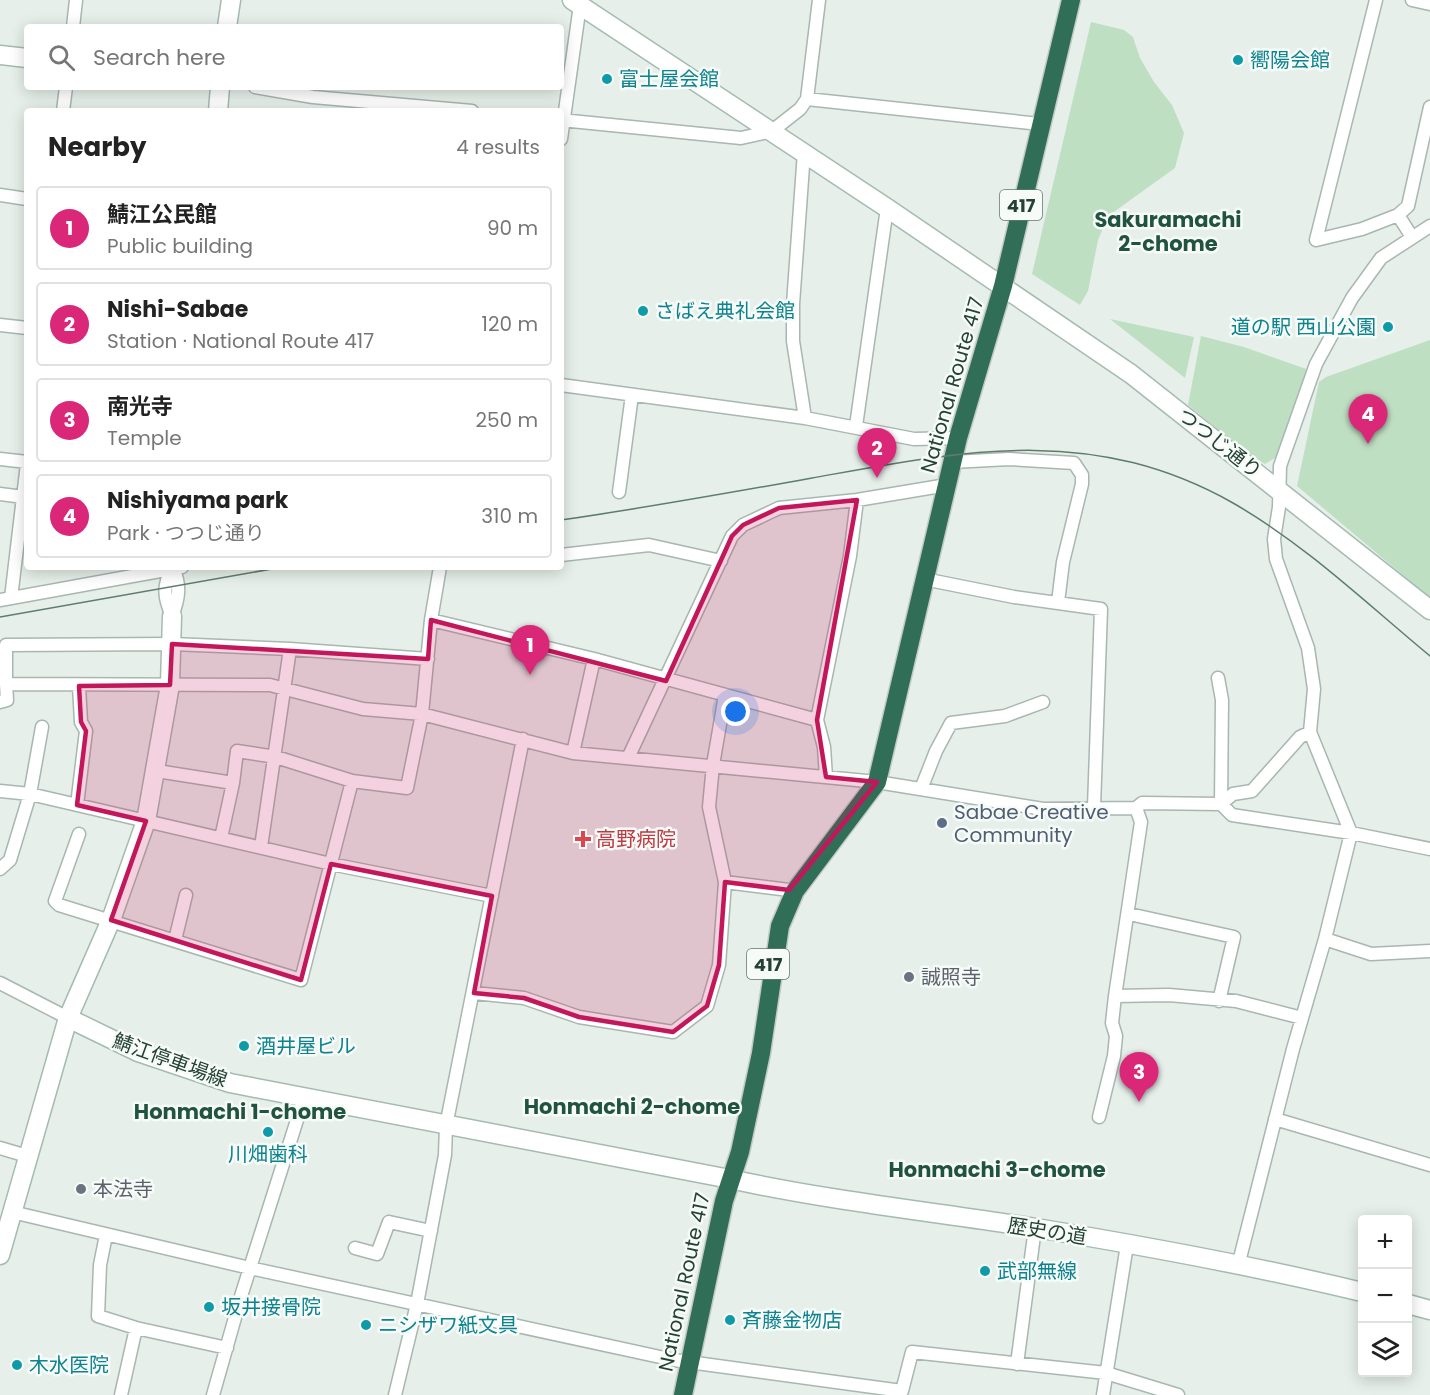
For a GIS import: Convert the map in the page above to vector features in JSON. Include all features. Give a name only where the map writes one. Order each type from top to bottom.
[{"type":"highway","name":"National Route 417","points":[[730,1179],[740,1152],[756,1075],[780,926],[785,911],[795,891],[877,782],[952,462],[1003,286],[1071,0]]},
{"type":"highway","name":"National Route 417","points":[[683,1395],[730,1179],[754,1055],[773,926],[789,890],[858,801],[877,782]]},
{"type":"street","points":[[73,24],[76,0]]},
{"type":"street","points":[[227,24],[231,0]]},
{"type":"street","points":[[564,120],[741,138],[772,131],[800,109],[807,99],[819,0]]},
{"type":"street","points":[[1376,0],[1316,240],[1362,230],[1398,215],[1407,206],[1430,107]]},
{"type":"street","points":[[1412,0],[1430,4]]},
{"type":"street","points":[[563,108],[576,3]]},
{"type":"street","name":"つつじ通り","points":[[576,3],[804,152],[1131,374],[1430,610]]},
{"type":"street","points":[[0,55],[24,58]]},
{"type":"street","points":[[63,108],[66,90]]},
{"type":"street","points":[[218,108],[220,90]]},
{"type":"street","points":[[272,90],[313,97],[437,108]]},
{"type":"street","points":[[807,99],[1040,124]]},
{"type":"street","points":[[804,152],[793,341],[805,418]]},
{"type":"street","points":[[0,195],[24,199]]},
{"type":"street","points":[[856,426],[887,208]]},
{"type":"street","points":[[1398,215],[1412,237]]},
{"type":"street","points":[[1238,1266],[1302,1018],[1326,939],[1351,833],[1310,732],[1313,675],[1308,648],[1276,559],[1274,538],[1279,507],[1280,466],[1313,374],[1334,329],[1352,298],[1381,258],[1430,226]]},
{"type":"street","points":[[0,325],[24,328]]},
{"type":"street","points":[[564,385],[805,418],[914,439],[958,438]]},
{"type":"street","points":[[619,492],[632,395]]},
{"type":"street","points":[[0,459],[24,463]]},
{"type":"street","points":[[952,462],[1009,459],[1074,463],[1079,468],[1082,484],[1063,562],[1058,602]]},
{"type":"street","points":[[628,758],[732,536],[743,525],[779,508],[857,500],[947,485]]},
{"type":"street","points":[[24,488],[5,599],[157,570]]},
{"type":"street","points":[[0,494],[23,497]]},
{"type":"street","points":[[826,777],[825,747],[817,720],[846,577],[857,500]]},
{"type":"street","points":[[564,555],[649,545],[721,561]]},
{"type":"street","points":[[0,1255],[68,1018],[111,920],[146,822],[157,771],[170,685],[172,616],[179,586],[174,570]]},
{"type":"street","points":[[221,838],[237,751],[276,757],[352,781],[407,788],[422,714],[431,620],[439,570]]},
{"type":"street","points":[[924,579],[1014,597],[1101,609],[1094,807]]},
{"type":"street","points":[[431,620],[594,659],[666,681],[817,720]]},
{"type":"street","points":[[0,702],[7,700],[6,645],[172,644],[290,649],[428,659]]},
{"type":"street","points":[[261,847],[290,649]]},
{"type":"street","points":[[573,753],[594,659]]},
{"type":"street","points":[[1218,678],[1222,700],[1221,804],[1232,815],[1351,833],[1430,849]]},
{"type":"street","points":[[6,684],[270,685],[363,709],[422,714],[573,753],[877,782],[1043,809],[1136,808],[1142,804],[1221,804],[1233,794],[1251,790],[1300,737],[1310,732]]},
{"type":"street","points":[[77,806],[86,731],[81,722],[79,686]]},
{"type":"street","points":[[474,993],[524,998],[579,1017],[673,1032],[707,1006],[719,965],[725,882],[709,807],[712,765],[725,695]]},
{"type":"street","points":[[921,789],[936,751],[951,723],[1005,716],[1043,702]]},
{"type":"street","points":[[0,869],[10,860],[30,794],[42,728]]},
{"type":"street","points":[[395,1395],[417,1304],[445,1155],[446,1126],[523,739]]},
{"type":"street","points":[[157,771],[232,783]]},
{"type":"street","points":[[79,834],[55,901],[60,906],[301,980],[352,781]]},
{"type":"street","points":[[0,791],[30,794],[331,864],[492,896]]},
{"type":"street","points":[[1099,1116],[1114,1056],[1116,1036],[1112,1023],[1115,996],[1141,822],[1136,808]]},
{"type":"street","points":[[725,882],[789,890]]},
{"type":"street","points":[[175,940],[186,896]]},
{"type":"street","points":[[1129,914],[1234,937],[1219,1001]]},
{"type":"street","points":[[1326,939],[1371,954],[1430,951]]},
{"type":"street","points":[[0,983],[68,1018]]},
{"type":"street","points":[[1115,996],[1168,995],[1236,1001],[1302,1018]]},
{"type":"street","name":"鯖江停車場線","points":[[68,1018],[138,1052],[230,1083],[730,1179]]},
{"type":"street","points":[[213,1395],[250,1268],[304,1098]]},
{"type":"street","points":[[1275,1119],[1430,1165]]},
{"type":"street","points":[[0,1148],[27,1156]]},
{"type":"street","name":"歴史の道","points":[[730,1179],[792,1193],[1035,1228],[1358,1291]]},
{"type":"street","points":[[12,1212],[250,1268],[690,1362],[902,1391],[912,1352],[959,1355],[1017,1364],[1106,1373],[1178,1395]]},
{"type":"street","points":[[355,1248],[377,1254],[389,1222],[431,1231]]},
{"type":"street","points":[[1017,1364],[1035,1228]]},
{"type":"street","points":[[106,1235],[100,1265],[98,1316],[136,1328],[227,1348]]},
{"type":"street","points":[[1103,1395],[1127,1245]]},
{"type":"street","points":[[1412,1305],[1430,1310]]},
{"type":"street","points":[[121,1395],[136,1328]]},
{"type":"highlighted area","points":[[857,500],[817,720],[826,777],[877,782],[789,890],[725,882],[719,965],[707,1006],[673,1032],[579,1017],[524,998],[474,993],[492,896],[331,864],[301,980],[111,920],[146,821],[77,805],[86,731],[81,722],[79,686],[170,685],[172,644],[428,659],[431,620],[666,681],[732,536],[743,525],[779,508]]},
{"type":"green space","points":[[1091,22],[1124,30],[1133,37],[1140,58],[1154,82],[1172,105],[1184,133],[1175,168],[1108,216],[1098,240],[1088,291],[1080,305],[1032,274]]},
{"type":"green space","points":[[1110,319],[1194,337],[1185,378]]},
{"type":"green space","points":[[1201,336],[1244,347],[1309,370],[1278,456],[1265,464],[1247,453],[1188,405]]},
{"type":"green space","points":[[1430,340],[1430,598],[1297,486],[1319,382],[1326,377]]},
{"type":"tram line","points":[[564,520],[921,459],[1026,450],[1077,453],[1128,462],[1180,478],[1233,503],[1260,519],[1311,556],[1430,656]]},
{"type":"tram line","points":[[0,617],[266,570]]},
{"type":"place","name":"嚮陽会館","points":[[1238,60]]},
{"type":"place","name":"富士屋会館","points":[[607,79]]},
{"type":"place","name":"さばえ典礼会館","points":[[643,311]]},
{"type":"place","name":"道の駅 西山公園","points":[[1388,327]]},
{"type":"place","name":"Nishiyama park","points":[[1368,444]]},
{"type":"place","name":"Nishi-Sabae","points":[[877,478]]},
{"type":"place","name":"鯖江公民館","points":[[530,675]]},
{"type":"place","name":"Sabae Creative Community","points":[[942,823]]},
{"type":"place","name":"高野病院","points":[[583,839]]},
{"type":"place","name":"誠照寺","points":[[909,977]]},
{"type":"place","name":"酒井屋ビル","points":[[244,1046]]},
{"type":"place","name":"南光寺","points":[[1139,1102]]},
{"type":"place","name":"川畑歯科","points":[[268,1132]]},
{"type":"place","name":"本法寺","points":[[81,1189]]},
{"type":"place","name":"武部無線","points":[[985,1271]]},
{"type":"place","name":"坂井接骨院","points":[[209,1307]]},
{"type":"place","name":"斉藤金物店","points":[[730,1320]]},
{"type":"place","name":"ニシザワ紙文具","points":[[366,1325]]},
{"type":"place","name":"木水医院","points":[[17,1365]]},
{"type":"district","name":"Sakuramachi 2-chome","points":[[1168,231]]},
{"type":"district","name":"Honmachi 2-chome","points":[[632,1106]]},
{"type":"district","name":"Honmachi 1-chome","points":[[240,1111]]},
{"type":"district","name":"Honmachi 3-chome","points":[[997,1169]]}]
